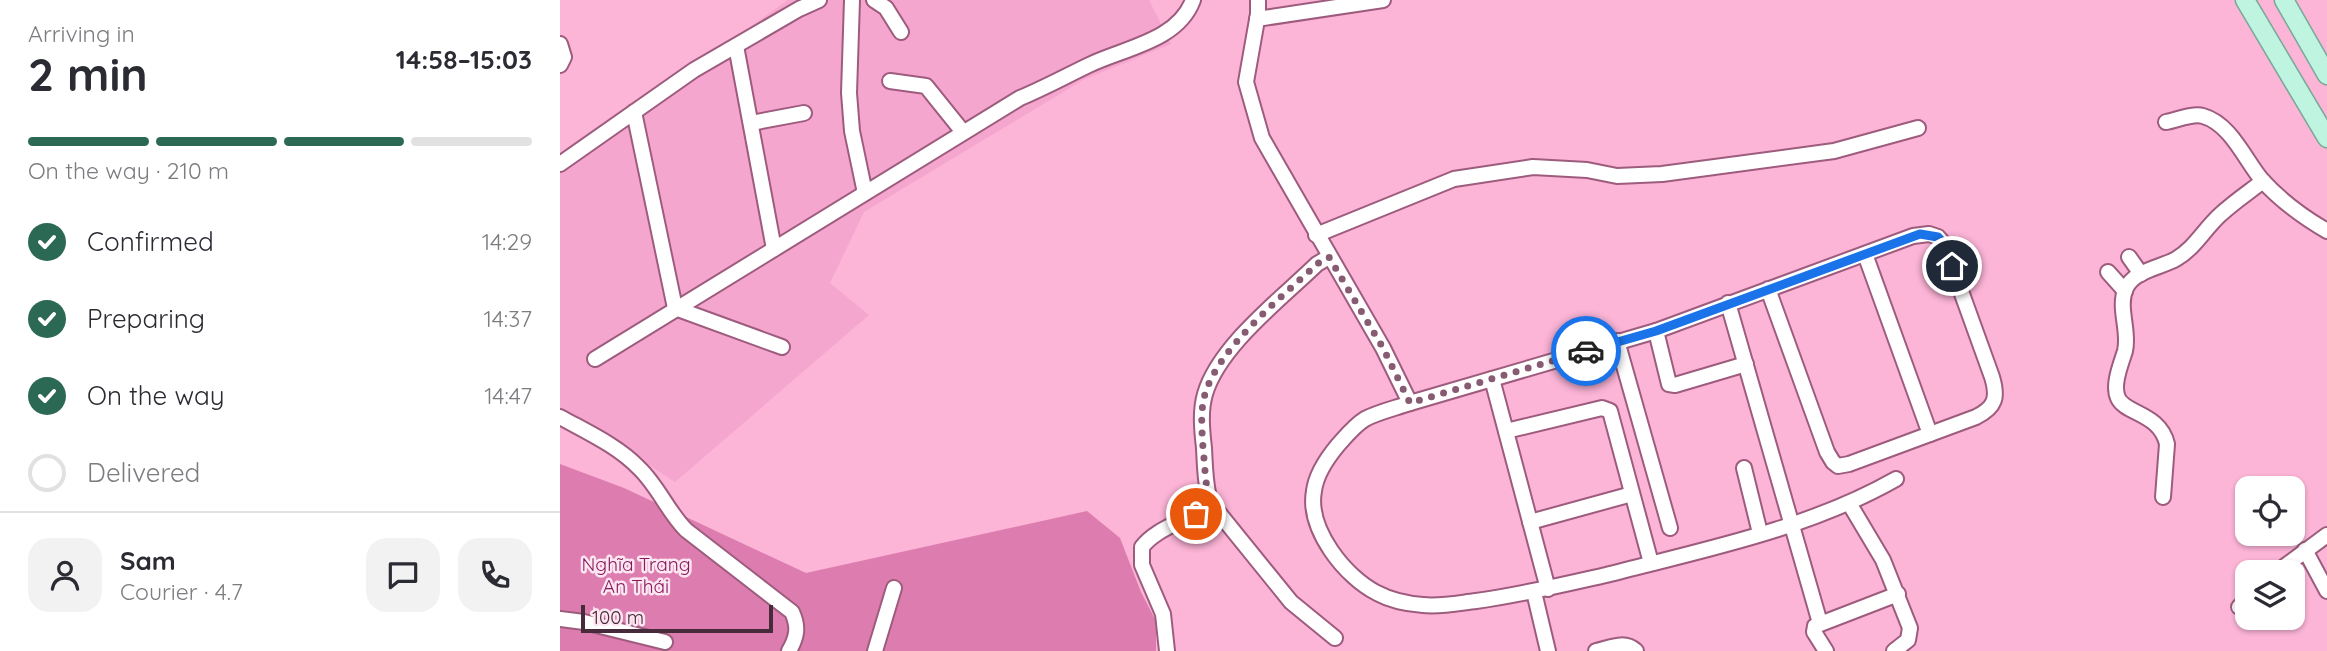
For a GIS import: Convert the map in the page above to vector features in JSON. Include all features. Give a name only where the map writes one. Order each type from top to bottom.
[{"type":"main road","points":[[2245,0],[2327,138]]},
{"type":"main road","points":[[2284,0],[2327,75]]},
{"type":"street","points":[[560,164],[694,70],[819,0]]},
{"type":"street","points":[[852,0],[849,93],[852,131],[864,193]]},
{"type":"street","points":[[874,0],[886,8],[901,32]]},
{"type":"street","points":[[595,359],[1020,97],[1168,31],[1187,13],[1193,0]]},
{"type":"street","points":[[1258,0],[1246,82],[1267,149],[1383,348],[1410,403]]},
{"type":"street","points":[[1257,19],[1383,0]]},
{"type":"street","points":[[560,44],[564,57],[560,65]]},
{"type":"street","points":[[736,46],[774,249]]},
{"type":"street","points":[[890,81],[926,86],[963,132]]},
{"type":"street","points":[[634,112],[675,308]]},
{"type":"street","points":[[751,124],[804,113]]},
{"type":"street","points":[[2166,121],[2206,117],[2223,129],[2263,181],[2293,208],[2327,230]]},
{"type":"street","points":[[1316,235],[1454,179],[1534,167],[1587,170],[1617,176],[1662,174],[1834,151],[1918,128]]},
{"type":"street","points":[[2163,496],[2167,444],[2165,437],[2150,419],[2123,404],[2117,393],[2126,343],[2125,291],[2141,274],[2176,259],[2189,249],[2222,213],[2263,181]]},
{"type":"street","points":[[1768,289],[1824,442],[1835,464],[1842,467],[1988,411],[1996,394],[1993,377],[1944,244],[1938,237],[1920,234],[1728,303],[1656,331],[1364,419],[1331,453],[1314,491],[1314,510],[1331,552],[1344,568],[1376,593],[1423,605],[1462,603],[1541,591],[1721,546],[1849,503],[1896,479]]},
{"type":"street","points":[[1865,254],[1930,434]]},
{"type":"street","points":[[1329,257],[1317,264],[1232,346],[1214,373],[1204,396],[1202,420],[1206,487],[1210,502],[1291,602],[1335,638]]},
{"type":"street","points":[[2129,257],[2141,274]]},
{"type":"street","points":[[2108,272],[2125,291]]},
{"type":"street","points":[[1728,303],[1820,623]]},
{"type":"street","points":[[675,308],[782,347]]},
{"type":"street","points":[[1656,331],[1669,384],[1675,385],[1746,365]]},
{"type":"street","points":[[1617,341],[1670,528]]},
{"type":"street","points":[[1492,379],[1530,522],[1548,651]]},
{"type":"street","points":[[1506,431],[1605,408],[1610,411],[1651,563]]},
{"type":"street","points":[[560,417],[627,457],[641,470],[686,530],[792,612],[797,622],[797,632],[789,651]]},
{"type":"street","points":[[1744,468],[1759,533]]},
{"type":"street","points":[[1530,522],[1632,494]]},
{"type":"street","points":[[1167,651],[1163,614],[1142,565],[1142,547],[1147,539],[1196,514],[1210,502]]},
{"type":"street","points":[[1849,503],[1883,561],[1910,628],[1908,640],[1894,651]]},
{"type":"street","points":[[2292,560],[2327,535]]},
{"type":"street","points":[[2305,550],[2327,591]]},
{"type":"street","points":[[875,651],[894,588]]},
{"type":"street","points":[[1826,651],[1814,632],[1815,626],[1898,594]]},
{"type":"street","points":[[560,619],[666,642]]},
{"type":"street","points":[[1596,651],[1622,645],[1636,651]]},
{"type":"shaded area","points":[[788,0],[1149,0],[1171,44],[1083,80],[864,212],[830,283],[869,315],[675,482],[560,407],[560,163]]},
{"type":"green space","name":"Nghĩa Trang An Thái","points":[[560,464],[624,488],[806,573],[1087,511],[1120,538],[1141,592],[1156,621],[1156,651],[560,651]]},
{"type":"way so far","points":[[1196,514],[1210,502],[1206,487],[1202,420],[1204,396],[1214,373],[1232,346],[1317,264],[1329,257],[1383,348],[1410,403],[1586,351]]},
{"type":"route","points":[[1586,351],[1656,331],[1920,234],[1938,237],[1944,244],[1952,266]]}]
